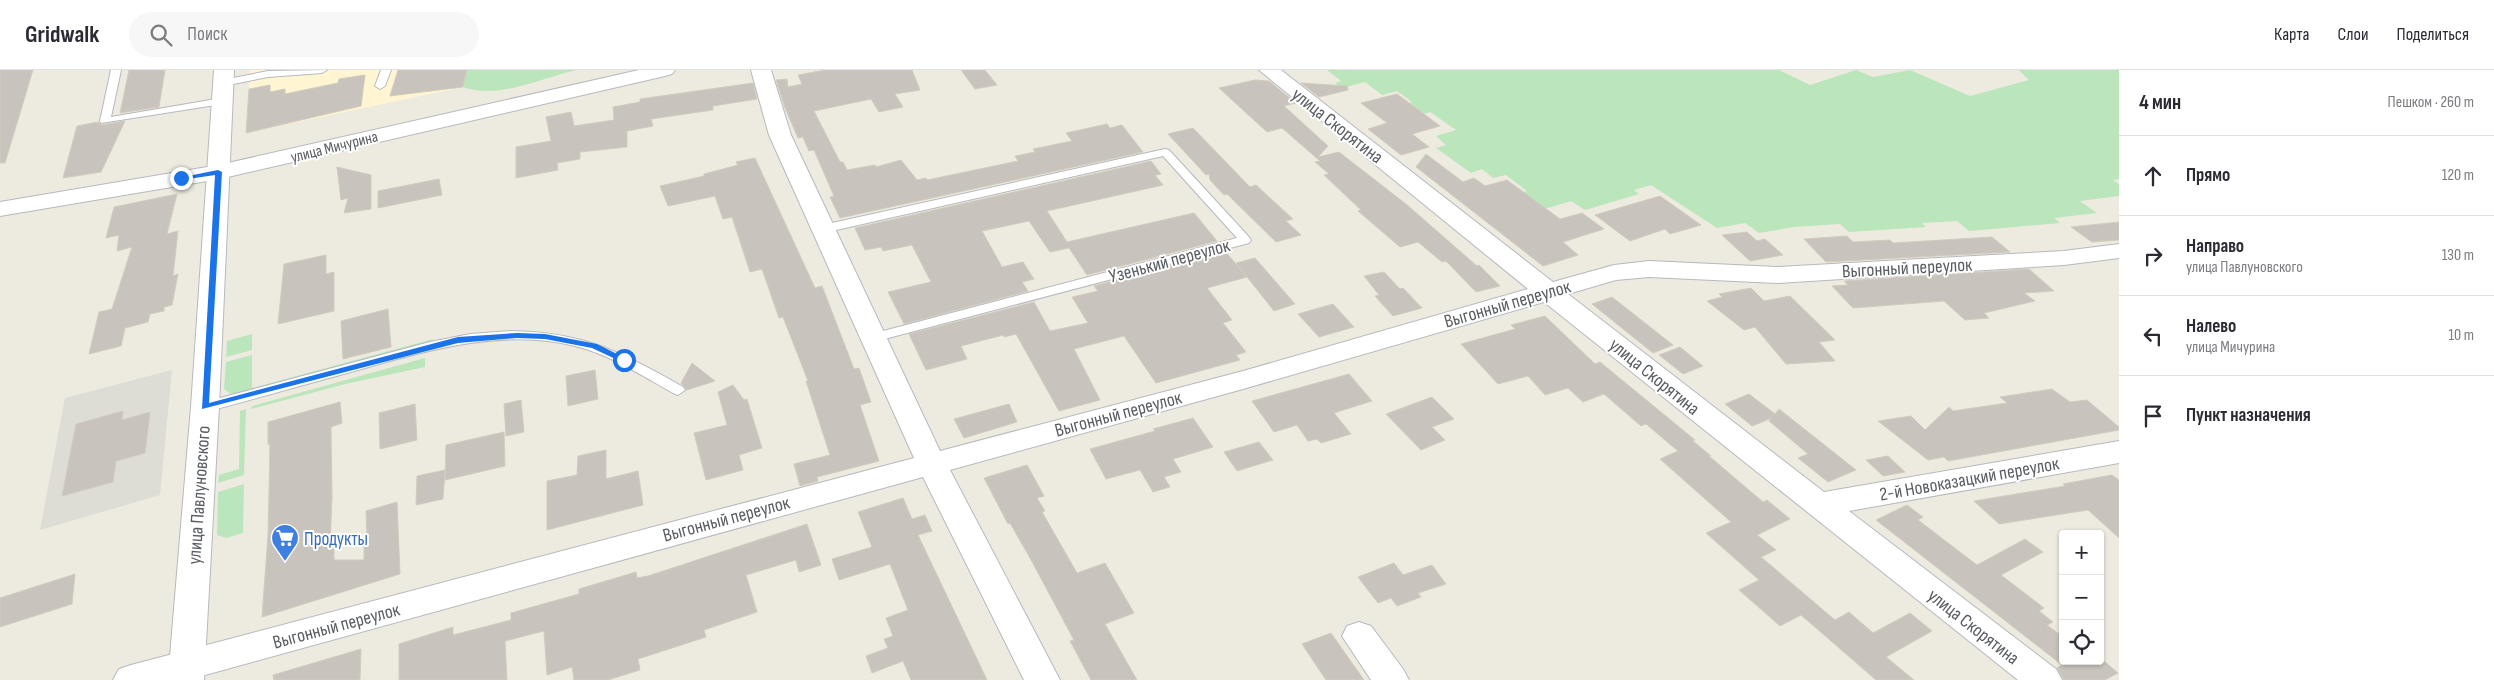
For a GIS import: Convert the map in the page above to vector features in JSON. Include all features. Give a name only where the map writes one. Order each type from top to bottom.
[{"type":"street","name":"улица Мичурина","points":[[0,209],[218,172],[665,70]]},
{"type":"street","points":[[761,70],[780,135],[873,338],[931,462],[1042,680]]},
{"type":"street","name":"улица Скорятина","points":[[1268,70],[2044,680]]},
{"type":"street","name":"улица Павлуновского","points":[[187,672],[205,407],[223,84]]},
{"type":"street","name":"Выгонный переулок","points":[[131,680],[187,672],[931,462],[1243,380],[1549,291],[1633,270],[1674,269],[1777,274],[2064,258],[2119,252]]},
{"type":"street","name":"2-й Новоказацкий переулок","points":[[1819,505],[2119,452]]},
{"type":"street","points":[[1359,636],[1391,680]]},
{"type":"lane","points":[[116,70],[105,121],[223,84],[268,74],[322,70]]},
{"type":"lane","points":[[380,86],[386,70]]},
{"type":"lane","name":"Узенький переулок","points":[[823,229],[1165,152],[1244,240],[873,338]]},
{"type":"lane","points":[[205,407],[430,346],[458,340],[517,335],[553,337],[594,346],[624,360],[678,390]]},
{"type":"shaded area","points":[[250,70],[467,70],[463,87],[246,133]]},
{"type":"shaded area","points":[[172,370],[160,495],[40,530],[65,398]]},
{"type":"green space","points":[[467,70],[576,70],[520,86],[490,91],[463,87]]},
{"type":"green space","points":[[1327,70],[1779,70],[1810,85],[1856,70],[1873,77],[1910,70],[1970,96],[2029,80],[2019,70],[2119,70],[2119,179],[2113,180],[2119,184],[2119,196],[2080,201],[2097,213],[2054,218],[2060,223],[1969,231],[1957,221],[1922,223],[1926,227],[1849,232],[1840,224],[1794,227],[1759,233],[1745,223],[1717,228],[1651,185],[1634,190],[1639,194],[1585,210],[1571,201],[1528,214],[1508,197],[1527,191],[1506,175],[1493,178],[1482,169],[1471,173],[1436,148],[1446,145],[1436,136],[1456,130],[1430,112],[1417,116],[1402,106],[1412,102],[1397,91],[1382,95],[1365,82],[1342,88],[1335,83],[1341,81]]},
{"type":"green space","points":[[252,334],[252,350],[226,357],[227,341]]},
{"type":"green space","points":[[433,339],[434,342],[233,395],[224,389],[226,362],[252,355],[252,388]]},
{"type":"green space","points":[[425,358],[425,367],[345,384],[251,409],[252,406]]},
{"type":"green space","points":[[246,409],[244,475],[218,483],[219,475],[239,469],[240,411]]},
{"type":"green space","points":[[244,484],[243,533],[226,538],[217,535],[218,492]]},
{"type":"building","points":[[0,70],[33,70],[5,163],[0,163]]},
{"type":"building","points":[[129,70],[165,70],[159,107],[120,113]]},
{"type":"building","points":[[398,70],[467,70],[463,87],[390,96]]},
{"type":"building","points":[[825,70],[912,70],[920,90],[895,94],[903,107],[879,112],[871,99],[814,111],[840,162],[843,162],[847,170],[875,165],[876,167],[901,160],[917,180],[926,178],[927,180],[1018,161],[1015,156],[1035,152],[1033,149],[1072,141],[1066,133],[1107,124],[1110,128],[1122,125],[1143,152],[840,218],[830,197],[834,196],[814,150],[809,151],[803,137],[798,138],[785,108],[776,80],[787,79],[788,87],[802,84],[798,75]]},
{"type":"building","points":[[961,70],[985,70],[997,85],[975,89]]},
{"type":"building","points":[[365,75],[361,106],[246,133],[249,89],[270,85],[270,92],[285,89],[285,94],[338,83],[339,79]]},
{"type":"building","points":[[1255,80],[1269,81],[1296,103],[1284,106],[1328,146],[1318,157],[1339,152],[1406,204],[1477,266],[1479,265],[1500,286],[1476,292],[1446,261],[1442,262],[1418,242],[1400,247],[1358,211],[1361,210],[1324,175],[1329,174],[1315,162],[1320,161],[1282,128],[1267,132],[1219,88]]},
{"type":"building","points":[[753,83],[757,99],[713,106],[713,110],[651,119],[653,126],[627,131],[627,147],[580,152],[580,159],[557,163],[558,170],[516,178],[516,147],[551,141],[546,117],[571,112],[574,126],[614,120],[613,107],[640,102],[640,99]]},
{"type":"building","points":[[1301,83],[1347,86],[1348,90],[1319,97]]},
{"type":"building","points":[[1397,94],[1440,126],[1412,134],[1429,147],[1401,155],[1368,129],[1387,123],[1361,103]]},
{"type":"building","points":[[125,121],[101,172],[63,178],[77,126],[98,122],[101,125]]},
{"type":"building","points":[[1193,128],[1250,187],[1256,185],[1293,219],[1286,221],[1301,235],[1276,242],[1227,194],[1224,195],[1210,180],[1209,174],[1206,175],[1168,134]]},
{"type":"building","points":[[1426,154],[1463,182],[1474,178],[1485,186],[1507,180],[1560,219],[1582,213],[1604,229],[1563,242],[1578,255],[1543,266],[1416,167]]},
{"type":"building","points":[[755,158],[815,288],[822,286],[854,369],[859,368],[871,402],[860,405],[879,461],[817,477],[818,481],[800,486],[794,464],[830,455],[806,381],[808,381],[783,317],[779,318],[762,269],[750,272],[732,217],[723,219],[715,196],[668,206],[660,186],[704,176],[704,174],[738,165],[736,162]]},
{"type":"building","points":[[1151,161],[1161,174],[1155,175],[1163,185],[1047,211],[1067,242],[1194,213],[1217,241],[1087,275],[1069,248],[1050,252],[1029,221],[982,231],[1002,267],[1023,262],[1034,279],[1022,282],[1028,291],[904,324],[888,292],[931,282],[912,245],[883,251],[881,247],[865,250],[855,228]]},
{"type":"building","points":[[337,167],[371,175],[371,209],[344,213],[348,198],[341,200]]},
{"type":"building","points":[[439,179],[442,195],[378,208],[378,191]]},
{"type":"building","points":[[177,194],[167,234],[178,231],[173,276],[178,274],[172,305],[164,307],[164,311],[150,314],[148,322],[125,328],[121,346],[89,354],[99,312],[112,309],[132,247],[117,251],[119,235],[106,238],[114,207]]},
{"type":"building","points":[[1660,196],[1701,225],[1670,234],[1665,229],[1630,241],[1595,215]]},
{"type":"building","points":[[2119,222],[2119,240],[2092,242],[2071,227]]},
{"type":"building","points":[[1747,232],[1757,241],[1765,239],[1783,255],[1750,261],[1722,235]]},
{"type":"building","points":[[1847,236],[1853,242],[1890,240],[1893,243],[1992,237],[2010,252],[1826,262],[1804,239]]},
{"type":"building","points":[[1225,251],[1247,277],[1207,288],[1232,320],[1223,323],[1246,352],[1236,355],[1240,360],[1156,383],[1124,336],[1074,349],[1100,400],[1059,411],[1016,334],[1004,337],[1003,335],[961,346],[967,359],[926,370],[909,334],[1034,302],[1050,331],[1088,323],[1072,297],[1098,291],[1094,286]]},
{"type":"building","points":[[326,255],[326,274],[334,272],[334,311],[278,324],[284,264]]},
{"type":"building","points":[[1255,258],[1295,304],[1274,311],[1236,263]]},
{"type":"building","points":[[2029,269],[2054,291],[2024,293],[2035,301],[1984,313],[1989,318],[1965,320],[1944,301],[1853,308],[1832,286],[1848,285],[1844,281]]},
{"type":"building","points":[[1384,272],[1422,308],[1393,316],[1375,296],[1379,295],[1364,276]]},
{"type":"building","points":[[1751,288],[1764,301],[1790,296],[1835,340],[1819,342],[1835,361],[1786,364],[1755,327],[1744,330],[1707,301],[1722,297],[1719,294]]},
{"type":"building","points":[[1612,297],[1673,345],[1653,353],[1592,304]]},
{"type":"building","points":[[1333,304],[1354,327],[1319,337],[1298,314]]},
{"type":"building","points":[[388,309],[391,347],[343,359],[341,321]]},
{"type":"building","points":[[1545,316],[1595,364],[1600,362],[1695,440],[1693,441],[1711,456],[1709,456],[1763,502],[1767,500],[1790,519],[1757,535],[1776,550],[1761,557],[1835,620],[1849,612],[1873,633],[1910,613],[1932,631],[1886,657],[1914,680],[1876,680],[1801,615],[1780,626],[1739,590],[1759,580],[1706,533],[1731,522],[1660,459],[1678,451],[1646,424],[1641,426],[1604,394],[1583,402],[1568,388],[1545,395],[1528,376],[1498,384],[1461,344],[1515,329],[1511,325]]},
{"type":"building","points":[[1680,347],[1703,366],[1683,374],[1659,355]]},
{"type":"building","points":[[692,363],[715,381],[687,390],[681,383]]},
{"type":"building","points":[[595,370],[598,399],[568,406],[566,376]]},
{"type":"building","points":[[1349,374],[1372,401],[1334,413],[1351,434],[1321,443],[1317,439],[1308,441],[1297,425],[1274,432],[1252,401]]},
{"type":"building","points":[[733,385],[744,400],[747,399],[762,448],[739,455],[743,470],[706,480],[694,433],[727,425],[718,392]]},
{"type":"building","points":[[2052,389],[2070,402],[2087,400],[2119,427],[2119,430],[1948,461],[1944,457],[1928,460],[1878,421],[1911,416],[1925,430],[1949,407],[1953,411],[2007,403],[2000,397]]},
{"type":"building","points":[[1749,394],[1775,414],[1779,409],[1856,470],[1828,482],[1798,458],[1808,454],[1769,421],[1772,418],[1752,426],[1725,404]]},
{"type":"building","points":[[1432,397],[1454,419],[1432,427],[1445,440],[1421,450],[1386,414]]},
{"type":"building","points":[[521,400],[524,432],[506,436],[504,404]]},
{"type":"building","points":[[340,402],[342,423],[331,427],[332,497],[330,549],[334,548],[334,560],[364,560],[364,539],[367,538],[366,511],[397,502],[400,574],[262,617],[268,535],[270,444],[268,445],[268,422]]},
{"type":"building","points":[[415,404],[417,440],[380,449],[379,413]]},
{"type":"building","points":[[1009,404],[1017,422],[964,438],[954,419]]},
{"type":"building","points":[[123,411],[122,420],[150,412],[145,453],[116,461],[113,482],[62,496],[76,424]]},
{"type":"building","points":[[1193,418],[1213,447],[1173,459],[1181,472],[1164,477],[1170,487],[1153,492],[1140,470],[1106,479],[1090,449],[1155,431],[1153,429]]},
{"type":"building","points":[[504,432],[505,466],[445,480],[446,445]]},
{"type":"building","points":[[1259,442],[1273,460],[1237,471],[1224,452]]},
{"type":"building","points":[[606,450],[606,479],[638,471],[643,505],[547,530],[547,481],[577,475],[578,456]]},
{"type":"building","points":[[1888,456],[1905,472],[1883,476],[1866,460]]},
{"type":"building","points":[[1027,465],[1044,496],[1037,498],[1045,511],[1042,512],[1077,573],[1105,563],[1134,613],[1105,624],[1137,680],[1091,680],[1070,641],[1074,640],[984,478]]},
{"type":"building","points":[[445,470],[443,499],[416,505],[417,476]]},
{"type":"building","points":[[2112,475],[2119,480],[2119,538],[2088,510],[1999,524],[1974,501],[2065,486],[2063,484]]},
{"type":"building","points":[[903,498],[912,519],[925,515],[932,531],[918,535],[987,680],[911,680],[903,661],[872,673],[866,656],[888,648],[884,639],[893,636],[886,618],[908,610],[890,564],[839,580],[832,559],[872,547],[858,512]]},
{"type":"building","points":[[1907,505],[1923,517],[1918,520],[1977,565],[2025,539],[2043,552],[2001,575],[2044,608],[2039,611],[2053,622],[2047,625],[2059,634],[2059,663],[1876,520]]},
{"type":"building","points":[[807,524],[821,565],[799,572],[796,560],[746,575],[757,612],[704,630],[706,637],[638,659],[640,670],[608,680],[574,680],[572,667],[547,675],[544,631],[505,641],[507,680],[399,680],[399,644],[453,627],[453,635],[511,620],[511,613],[579,594],[579,589],[636,572],[637,578],[648,576]]},
{"type":"building","points":[[1394,563],[1403,575],[1432,565],[1446,584],[1418,593],[1421,597],[1397,606],[1391,598],[1378,603],[1358,577]]},
{"type":"building","points":[[75,574],[72,604],[0,627],[0,598]]},
{"type":"building","points":[[1331,633],[1364,680],[1326,680],[1302,644]]},
{"type":"building","points":[[361,649],[360,680],[274,680],[273,675]]},
{"type":"building","points":[[2104,661],[2118,673],[2105,680],[2064,680],[2057,668],[2062,665],[2104,665]]},
{"type":"place","name":"Продукты","points":[[285,562]]},
{"type":"route","points":[[181,178],[218,172],[205,407],[430,346],[490,336],[545,336],[568,340],[594,346],[624,360]]}]
